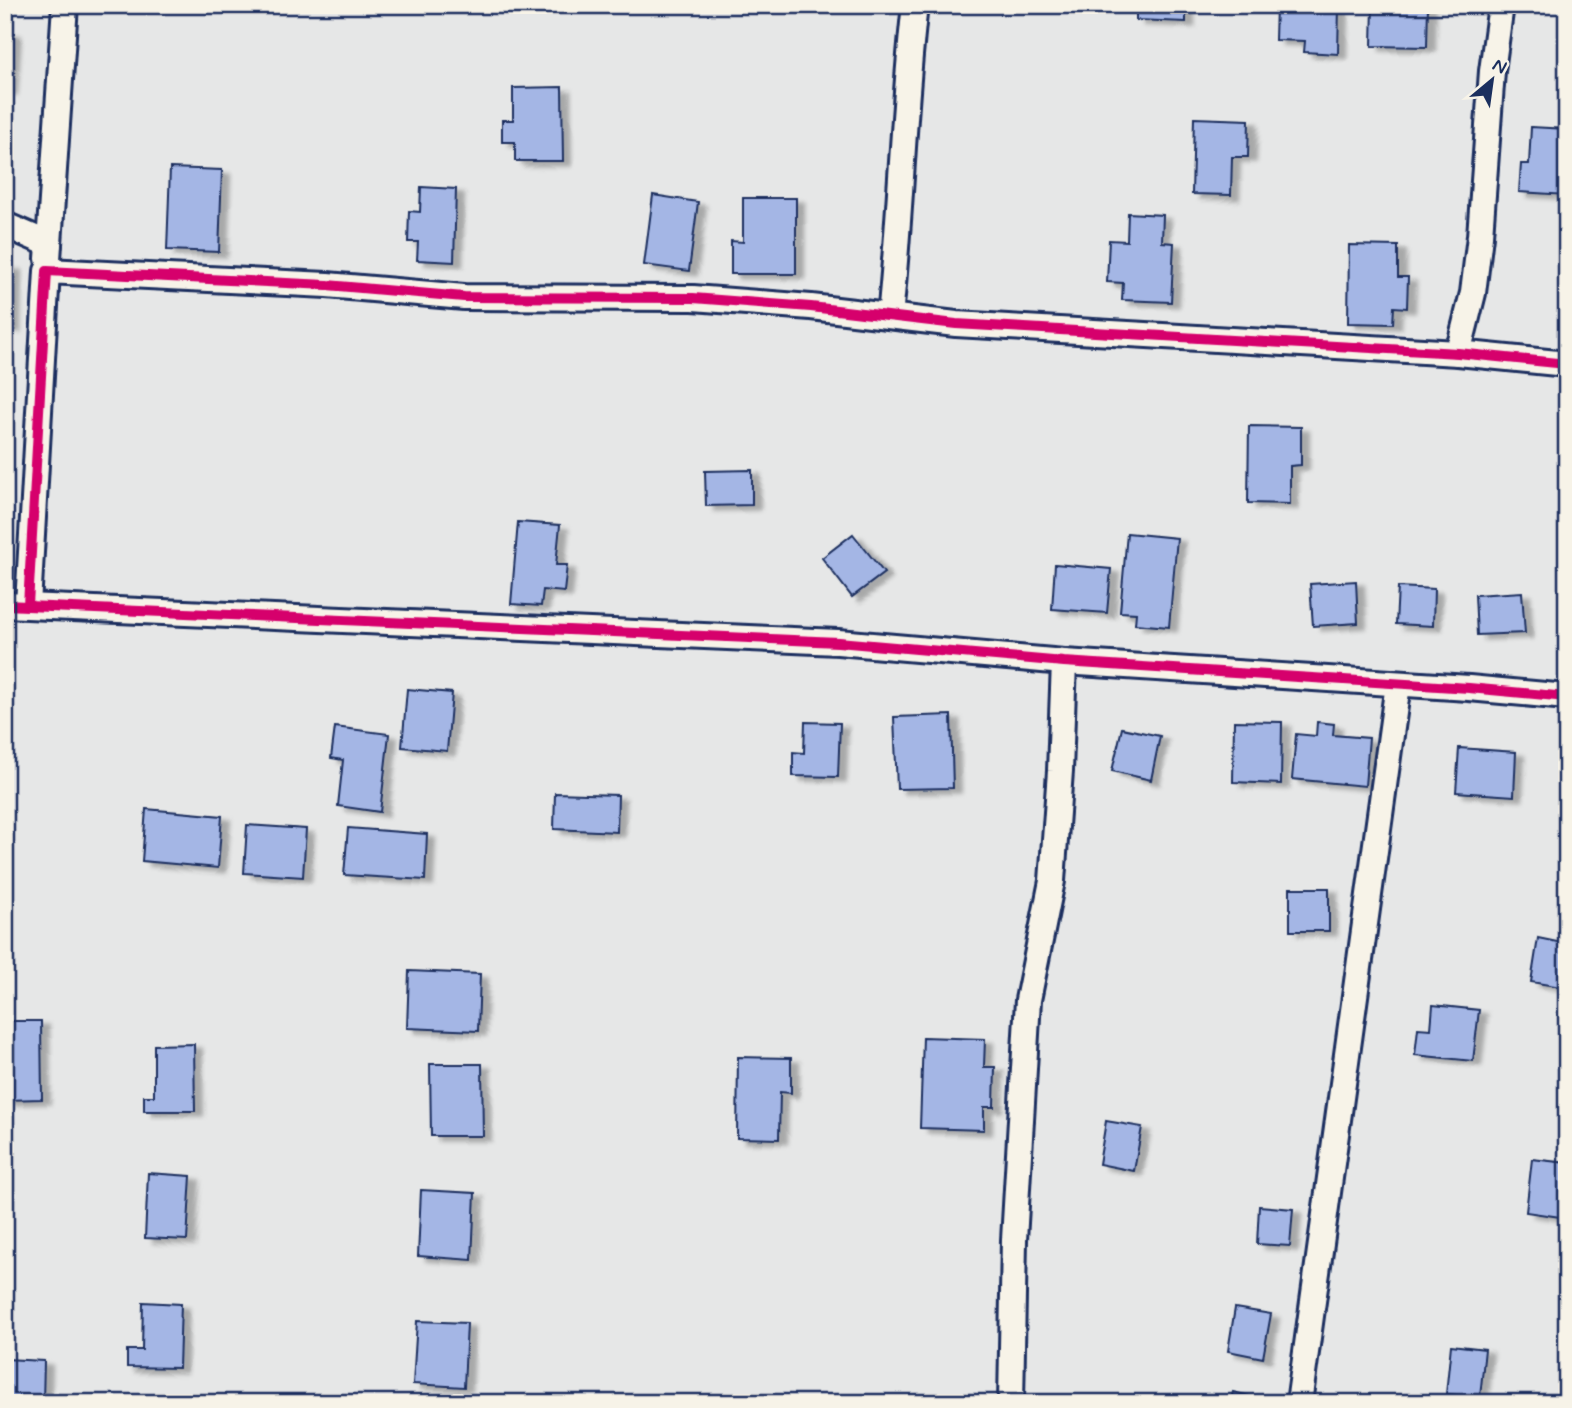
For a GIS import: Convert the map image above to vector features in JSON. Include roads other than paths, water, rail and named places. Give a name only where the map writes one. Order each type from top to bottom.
[{"type":"street","points":[[65,5],[47,271],[17,605],[838,642],[1064,663],[1469,688],[1567,697]]},
{"type":"street","points":[[890,316],[899,231],[915,5]]},
{"type":"street","points":[[1458,353],[1473,293],[1480,236],[1490,93],[1501,5]]},
{"type":"street","points":[[5,225],[49,244]]},
{"type":"street","points":[[47,271],[327,285],[464,297],[693,298],[811,307],[956,324],[1458,353],[1567,364]]},
{"type":"street","points":[[1011,1403],[1014,1240],[1028,1000],[1052,881],[1064,663]]},
{"type":"street","points":[[1299,1403],[1398,684]]}]
